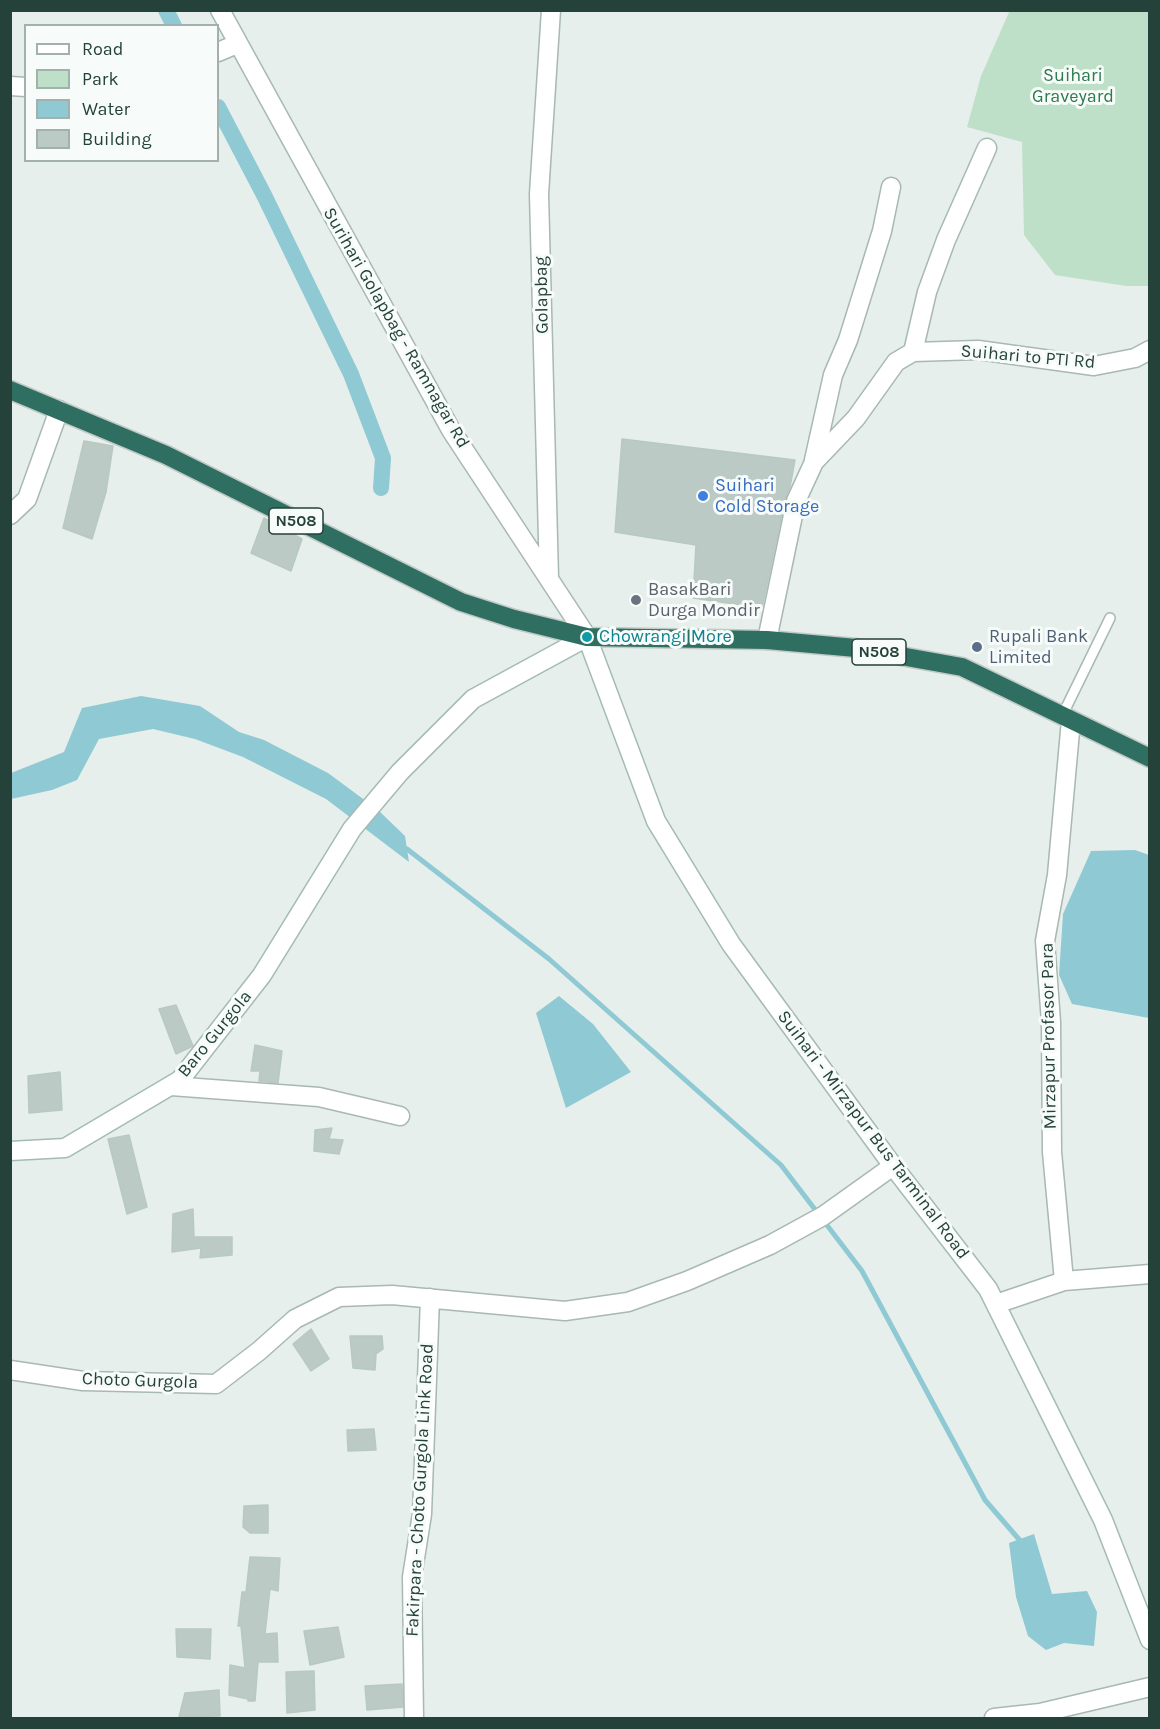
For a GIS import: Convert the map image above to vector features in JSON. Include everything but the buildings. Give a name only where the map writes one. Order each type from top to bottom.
[{"type":"highway","name":"N508","points":[[10,390],[166,455],[461,602],[514,619],[587,637],[767,640],[856,648],[962,667],[1149,758]]},
{"type":"street","name":"Surihari Golapbag - Ramnagar Rd","points":[[220,10],[452,430],[587,637]]},
{"type":"street","name":"Golapbag","points":[[549,579],[539,194],[551,10]]},
{"type":"street","points":[[219,52],[237,44]]},
{"type":"street","points":[[814,462],[856,418],[897,362],[913,352],[927,292],[946,240],[987,148]]},
{"type":"street","points":[[767,640],[796,501],[814,462],[833,375],[848,340],[882,231],[891,187]]},
{"type":"street","name":"Suihari to PTI Rd","points":[[913,352],[978,350],[1094,366],[1135,358],[1149,350]]},
{"type":"street","points":[[10,515],[27,499],[59,410]]},
{"type":"street","name":"Baro Gurgola","points":[[10,1151],[65,1148],[180,1080],[262,975],[352,829],[400,772],[473,699],[587,637]]},
{"type":"street","name":"Suihari - Mirzapur Bus Tarminal Road","points":[[587,637],[656,821],[731,944],[893,1166],[988,1289],[1103,1520],[1149,1640]]},
{"type":"street","name":"Mirzapur Profasor Para","points":[[1064,1281],[1052,1152],[1051,1022],[1045,941],[1057,875],[1066,718]]},
{"type":"street","points":[[171,1086],[319,1097],[400,1116]]},
{"type":"street","name":"Choto Gurgola","points":[[10,1370],[83,1381],[216,1384],[259,1351],[295,1319],[339,1297],[392,1295],[565,1311],[628,1302],[687,1281],[749,1254],[810,1223],[893,1166]]},
{"type":"street","points":[[996,1304],[1064,1281],[1149,1274]]},
{"type":"street","name":"Fakirpara - Choto Gurgola Link Road","points":[[414,1719],[412,1577],[422,1514],[430,1298]]},
{"type":"street","points":[[994,1719],[1040,1713],[1149,1687]]},
{"type":"lane","points":[[1066,718],[1110,618]]},
{"type":"green space","name":"Suihari Graveyard","points":[[1010,10],[1149,11],[1149,286],[1126,286],[1055,275],[1024,235],[1022,142],[967,127],[981,76]]},
{"type":"water","points":[[141,696],[200,706],[239,732],[264,740],[328,773],[378,810],[405,836],[409,862],[326,799],[243,757],[195,739],[153,729],[99,739],[77,780],[52,790],[11,799],[11,773],[64,752],[82,708]]},
{"type":"water","points":[[1135,850],[1149,855],[1149,1018],[1072,1004],[1059,975],[1063,914],[1091,851]]},
{"type":"water","points":[[559,996],[593,1024],[631,1072],[566,1108],[536,1013]]},
{"type":"water","points":[[1034,1534],[1052,1594],[1087,1591],[1097,1612],[1094,1646],[1064,1643],[1046,1650],[1028,1636],[1016,1597],[1009,1543]]},
{"type":"waterway","points":[[166,10],[173,24]]},
{"type":"waterway","points":[[219,109],[264,195],[351,374],[383,458],[381,488]]},
{"type":"waterway","points":[[407,849],[549,959],[781,1165],[862,1271],[985,1500],[1023,1544]]},
{"type":"place","name":"Suihari Cold Storage","points":[[703,496]]},
{"type":"place","name":"BasakBari Durga Mondir","points":[[636,600]]},
{"type":"place","name":"Chowrangi More","points":[[587,637]]},
{"type":"place","name":"Rupali Bank Limited","points":[[977,647]]}]
